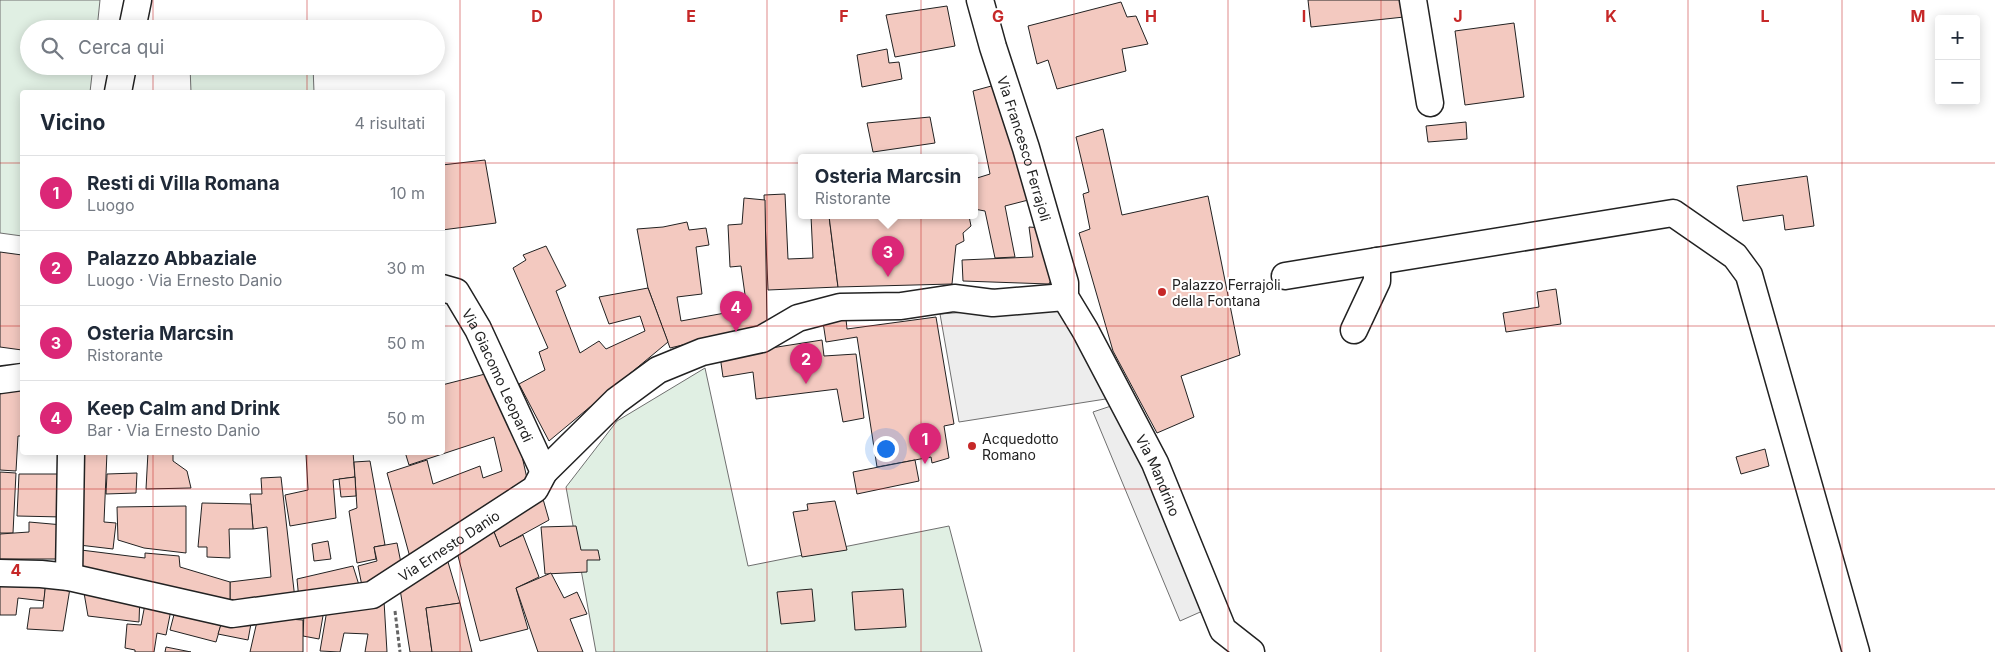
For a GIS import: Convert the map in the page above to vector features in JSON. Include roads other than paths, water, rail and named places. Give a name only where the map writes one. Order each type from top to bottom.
[{"type":"street","points":[[134,20],[138,0]]},
{"type":"street","name":"Via Francesco Ferrajoli","points":[[980,0],[992,48],[1026,148],[1065,283],[1065,297]]},
{"type":"street","points":[[1413,0],[1430,103]]},
{"type":"street","points":[[118,90],[122,75]]},
{"type":"street","points":[[1285,276],[1672,214],[1735,256],[1749,275],[1856,652]]},
{"type":"street","points":[[1354,330],[1378,281],[1377,261]]},
{"type":"street","name":"Via Giacomo Leopardi","points":[[445,289],[456,292],[478,328],[544,472]]},
{"type":"street","name":"Via Ernesto Danio","points":[[0,573],[69,577],[232,614],[372,595],[535,489],[544,472],[616,401],[658,370],[702,352],[762,339],[798,318],[840,307],[901,306],[954,298],[992,303],[1065,297]]},
{"type":"street","name":"Via Mandrino","points":[[1065,297],[1085,330],[1154,463],[1223,630],[1251,652]]},
{"type":"street","points":[[0,380],[20,377]]},
{"type":"street","points":[[69,577],[70,455]]},
{"type":"place","name":"Osteria Marcsin","points":[[888,277]]},
{"type":"place","name":"Palazzo Ferrajoli della Fontana","points":[[1162,292]]},
{"type":"place","name":"Keep Calm and Drink","points":[[736,332]]},
{"type":"place","name":"Palazzo Abbaziale","points":[[806,384]]},
{"type":"place","name":"Acquedotto Romano","points":[[972,446]]},
{"type":"place","name":"Resti di Villa Romana","points":[[925,464]]}]
